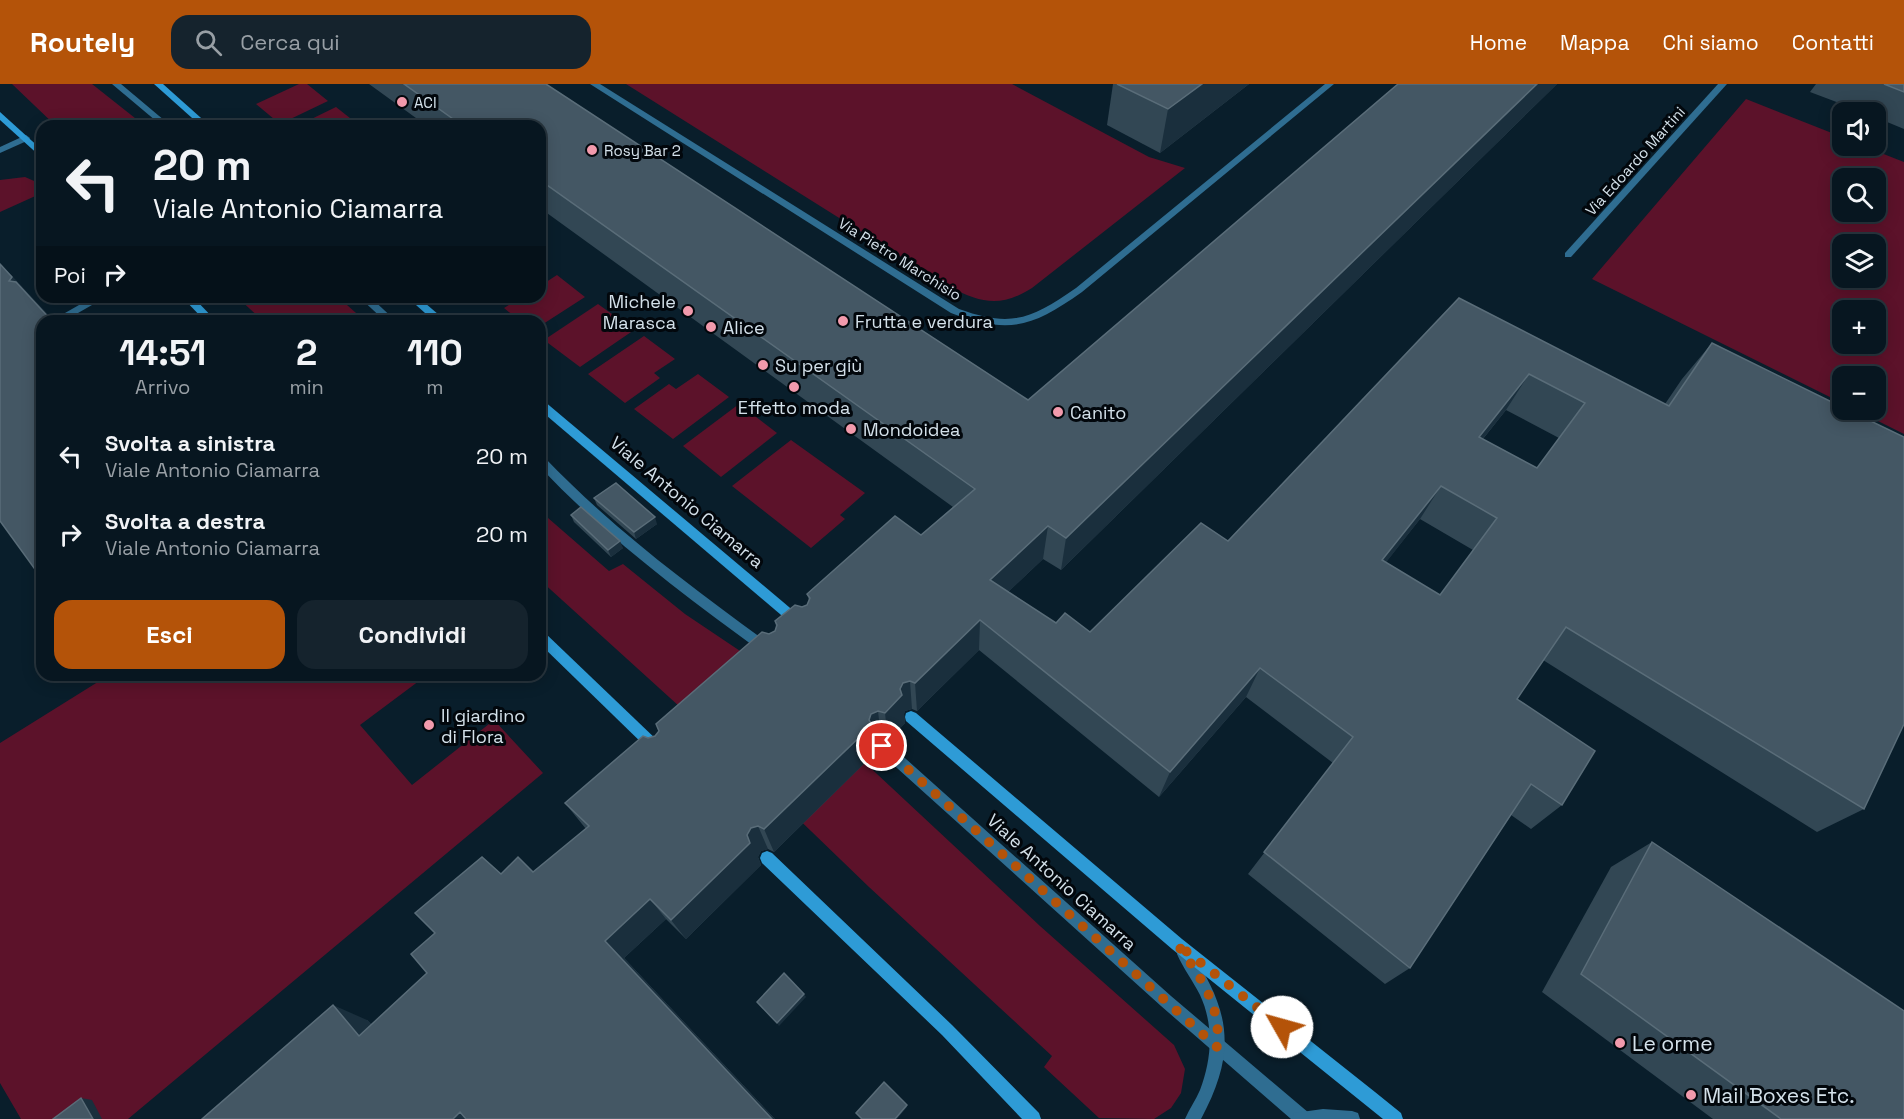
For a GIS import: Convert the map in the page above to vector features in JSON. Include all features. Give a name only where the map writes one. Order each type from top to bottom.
[{"type":"street","points":[[116,84],[160,120]]},
{"type":"street","points":[[158,84],[199,120]]},
{"type":"street","name":"Via Pietro Marchisio","points":[[594,84],[955,311],[986,323],[996,324],[1018,322],[1039,315],[1079,290],[1330,84]]},
{"type":"street","name":"Via Edoardo Martini","points":[[1568,255],[1723,84]]},
{"type":"street","points":[[0,115],[36,149]]},
{"type":"street","points":[[0,150],[26,138]]},
{"type":"street","points":[[67,315],[90,303]]},
{"type":"street","points":[[193,303],[205,315]]},
{"type":"street","points":[[371,303],[384,315]]},
{"type":"street","points":[[419,303],[434,315]]},
{"type":"street","name":"Viale Antonio Ciamarra","points":[[546,409],[808,630]]},
{"type":"street","points":[[546,467],[563,485],[677,585],[777,656]]},
{"type":"street","points":[[546,642],[664,756]]},
{"type":"street","name":"Viale Antonio Ciamarra","points":[[910,717],[1177,944],[1395,1119]]},
{"type":"street","name":"Viale Antonio Ciamarra","points":[[882,746],[1217,1047],[1302,1119],[1338,1117],[1352,1119]]},
{"type":"street","points":[[767,858],[947,1030],[1033,1119]]},
{"type":"street","name":"Viale Antonio Ciamarra","points":[[1177,944],[1199,974],[1211,997],[1219,1033],[1210,1083],[1193,1119]]},
{"type":"shaded area","points":[[12,84],[92,84],[137,120],[50,120]]},
{"type":"shaded area","points":[[299,84],[307,84],[328,101],[288,120],[275,120],[256,104]]},
{"type":"shaded area","points":[[626,84],[1012,84],[1149,157],[1185,168],[1032,288],[1010,299],[981,300],[949,287]]},
{"type":"shaded area","points":[[1746,99],[1832,133],[1832,156],[1886,155],[1904,162],[1904,434],[1876,420],[1886,420],[1886,366],[1832,366],[1832,398],[1592,279]]},
{"type":"shaded area","points":[[336,107],[352,120],[309,120]]},
{"type":"shaded area","points":[[25,177],[36,182],[36,196],[0,212],[0,180]]},
{"type":"shaded area","points":[[557,275],[585,297],[546,322],[546,315],[513,315],[504,308],[512,303],[546,303],[546,282]]},
{"type":"shaded area","points":[[244,303],[345,303],[358,315],[256,315]]},
{"type":"shaded area","points":[[598,304],[634,330],[580,367],[546,342],[546,339]]},
{"type":"shaded area","points":[[644,336],[675,359],[654,373],[660,378],[625,403],[588,374]]},
{"type":"shaded area","points":[[698,374],[729,397],[673,439],[634,409],[669,384],[676,389]]},
{"type":"shaded area","points":[[739,404],[777,433],[721,477],[683,446]]},
{"type":"shaded area","points":[[791,440],[865,493],[840,515],[845,519],[811,548],[732,486]]},
{"type":"shaded area","points":[[546,516],[609,571],[623,564],[685,614],[758,663],[1040,926],[1174,1045],[1185,1069],[1181,1093],[1171,1108],[1154,1119],[1099,1118],[1044,1067],[1052,1056],[869,887],[723,746],[546,585]]},
{"type":"shaded area","points":[[99,681],[419,681],[360,725],[412,785],[494,720],[543,773],[128,1119],[21,1119],[0,1083],[0,743]]},
{"type":"building","points":[[404,84],[546,84],[1028,400],[1398,84],[1537,84],[1066,538],[1048,526],[990,580],[1056,623],[1065,613],[1090,632],[1201,523],[1228,541],[1459,298],[1669,406],[1712,343],[1832,402],[1832,420],[1869,420],[1904,437],[1904,724],[1864,809],[1566,627],[1517,699],[1595,751],[1562,805],[1531,784],[1410,968],[1264,852],[1353,737],[1260,668],[1170,772],[980,620],[915,683],[910,681],[903,683],[900,689],[902,695],[885,713],[878,711],[871,714],[869,720],[872,725],[764,829],[758,826],[751,828],[747,835],[750,843],[671,920],[650,899],[605,941],[772,1119],[466,1119],[460,1112],[453,1119],[202,1119],[333,1005],[359,1036],[427,973],[411,954],[435,933],[415,913],[482,857],[501,874],[518,857],[533,872],[589,826],[565,803],[643,736],[648,738],[655,736],[659,731],[656,724],[762,632],[769,634],[775,631],[777,625],[775,621],[795,605],[802,607],[807,605],[810,598],[807,594],[895,516],[921,535],[975,489],[546,184],[546,120],[455,120]],"holes":[[[1529,374],[1585,403],[1537,468],[1479,437]],[[1441,486],[1497,518],[1440,595],[1382,560]]]},
{"type":"building","points":[[1117,84],[1202,84],[1168,109]]},
{"type":"building","points":[[1884,84],[1904,84],[1904,92]]},
{"type":"building","points":[[0,264],[12,277],[9,281],[16,282],[46,315],[36,315],[36,571],[0,521]]},
{"type":"building","points":[[616,483],[655,517],[634,532],[594,498]]},
{"type":"building","points":[[581,507],[620,541],[608,550],[571,515]]},
{"type":"building","points":[[1652,842],[1904,1011],[1904,1119],[1781,1119],[1581,974]]},
{"type":"building","points":[[784,973],[804,994],[777,1023],[757,1002]]},
{"type":"building","points":[[884,1082],[907,1105],[895,1119],[862,1119],[856,1113]]},
{"type":"building","points":[[81,1098],[93,1119],[53,1119]]},
{"type":"place","name":"ACI","points":[[402,102]]},
{"type":"place","name":"Rosy Bar 2","points":[[592,150]]},
{"type":"place","name":"Michele Marasca","points":[[688,311]]},
{"type":"place","name":"Frutta e verdura","points":[[843,321]]},
{"type":"place","name":"Alice","points":[[711,327]]},
{"type":"place","name":"Su per giù","points":[[763,365]]},
{"type":"place","name":"Effetto moda","points":[[794,387]]},
{"type":"place","name":"Canito","points":[[1058,412]]},
{"type":"place","name":"Mondoidea","points":[[851,429]]},
{"type":"place","name":"Il giardino di Flora","points":[[429,725]]},
{"type":"place","name":"Le orme","points":[[1620,1043]]},
{"type":"place","name":"Mail Boxes Etc.","points":[[1691,1095]]},
{"type":"route","points":[[882,746],[1217,1047],[1219,1033],[1211,997],[1199,974],[1177,944],[1282,1027]]}]
